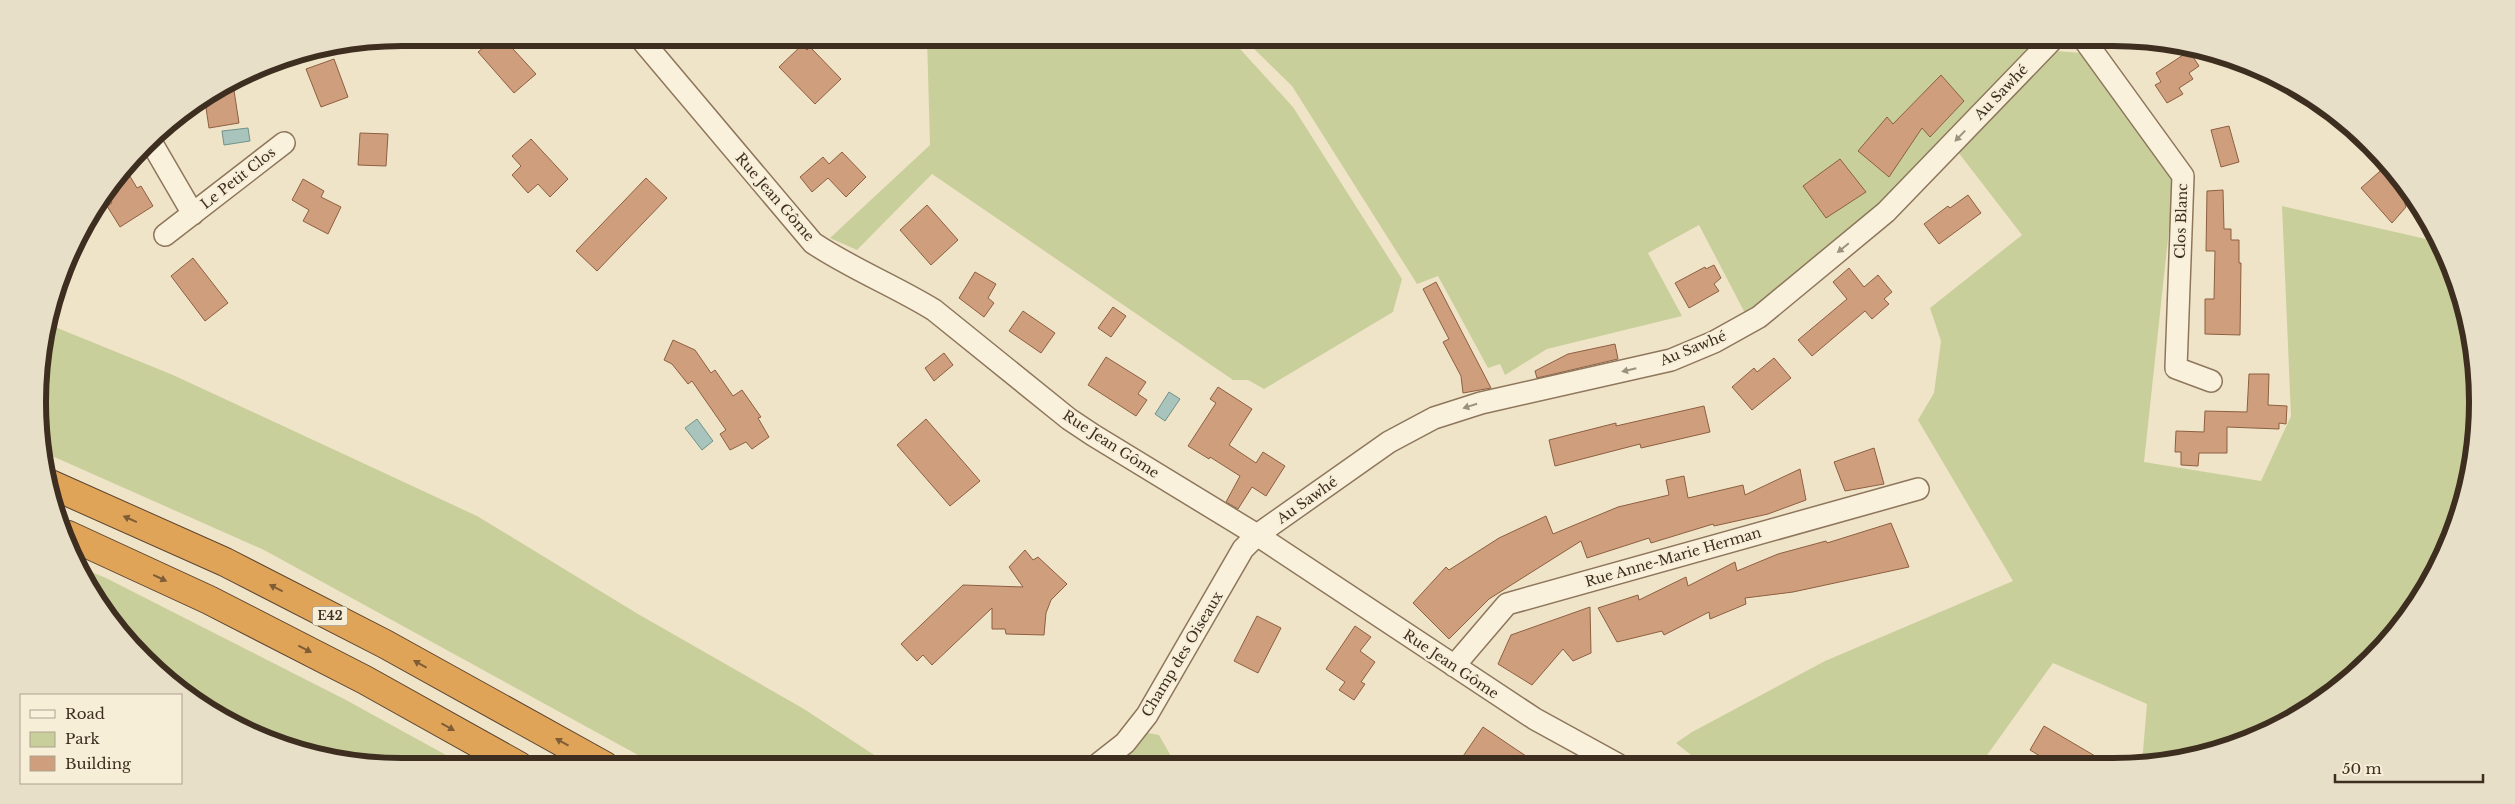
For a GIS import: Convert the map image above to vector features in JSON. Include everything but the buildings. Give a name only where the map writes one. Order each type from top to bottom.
[{"type":"highway","name":"E42","points":[[56,487],[225,562],[385,644],[591,758]]},
{"type":"highway","points":[[73,537],[226,609],[365,680],[505,758]]},
{"type":"street","name":"Rue Jean Gôme","points":[[647,46],[813,243],[842,262],[934,310],[1069,419],[1257,535],[1535,720],[1606,758]]},
{"type":"street","name":"Au Sawhé","points":[[1257,535],[1389,442],[1434,418],[1480,403],[1671,360],[1714,342],[1759,317],[1886,212],[2046,46]]},
{"type":"street","name":"Clos Blanc","points":[[2089,46],[2183,176],[2176,368],[2211,381]]},
{"type":"street","name":"Le Petit Clos","points":[[165,235],[284,143]]},
{"type":"street","name":"Le Petit Clos","points":[[154,147],[193,214]]},
{"type":"street","name":"Rue Anne-Marie Herman","points":[[1454,666],[1507,604],[1918,489]]},
{"type":"street","name":"Champ des Oiseaux","points":[[1106,758],[1125,742],[1146,715],[1243,549],[1257,535]]},
{"type":"green space","points":[[927,46],[1237,46],[1293,107],[1402,279],[1393,312],[1264,389],[1248,380],[1233,380],[932,174],[857,250],[830,238],[930,145]]},
{"type":"green space","points":[[1251,46],[2035,46],[1888,206],[1746,315],[1699,225],[1648,253],[1682,316],[1547,349],[1505,375],[1500,364],[1488,368],[1438,276],[1417,284],[1292,86]]},
{"type":"green space","points":[[2056,51],[2081,53],[2121,99],[2174,183],[2144,462],[2261,481],[2291,416],[2282,206],[2429,240],[2442,266],[2457,310],[2466,356],[2469,402],[2466,448],[2462,471],[2457,494],[2442,538],[2409,600],[2365,654],[2348,669],[2311,698],[2291,710],[2249,731],[2205,746],[2143,756],[2147,704],[2053,663],[1985,758],[1695,758],[1676,743],[1692,732],[1825,661],[2013,581],[1918,420],[1934,393],[1941,341],[1930,308],[2022,235],[1958,152]]},
{"type":"green space","points":[[54,327],[173,375],[477,516],[638,614],[804,709],[879,758],[643,758],[264,550],[50,455],[46,402],[49,356]]},
{"type":"green space","points":[[89,571],[106,578],[346,700],[451,758],[379,757],[333,751],[288,739],[245,721],[204,698],[150,654],[106,600]]},
{"type":"green space","points":[[1148,733],[1159,735],[1172,758],[1119,758]]},
{"type":"water","points":[[248,128],[250,141],[224,145],[222,131]]},
{"type":"water","points":[[1169,392],[1180,399],[1165,421],[1155,414]]},
{"type":"water","points":[[697,419],[713,441],[702,450],[685,428]]}]
